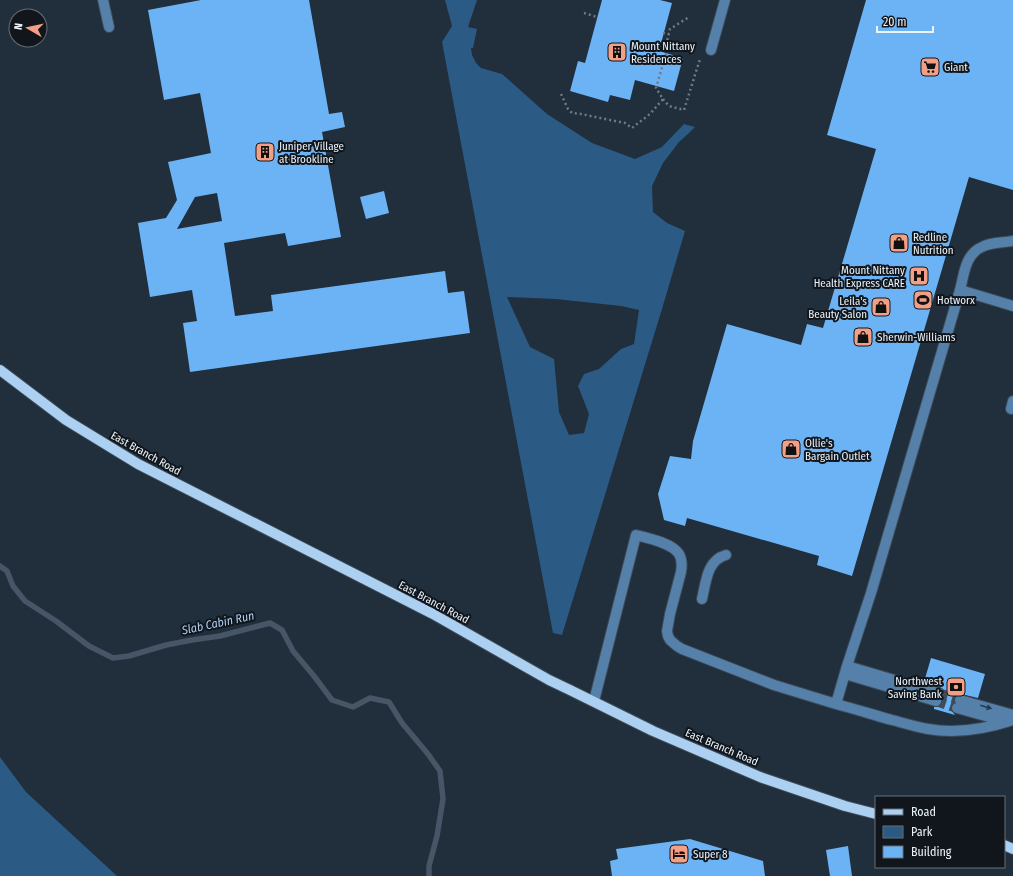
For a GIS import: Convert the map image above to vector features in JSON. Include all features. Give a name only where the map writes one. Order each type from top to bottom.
[{"type":"main road","name":"East Branch Road","points":[[0,370],[66,420],[138,464],[433,614],[549,680],[653,731],[760,777],[845,806],[875,814]]},
{"type":"lane","points":[[103,0],[109,27]]},
{"type":"lane","points":[[711,50],[725,0]]},
{"type":"lane","points":[[836,704],[871,593],[968,261],[973,252],[986,245],[1013,241]]},
{"type":"lane","points":[[960,290],[1013,306]]},
{"type":"lane","points":[[594,701],[636,535],[660,542],[673,548],[679,553],[681,572],[668,625],[668,636],[674,644],[682,649],[774,685],[836,704],[934,730],[976,730],[993,727],[1011,719]]},
{"type":"lane","points":[[702,599],[709,570],[712,564],[720,557],[726,555]]},
{"type":"lane","points":[[846,670],[937,697]]},
{"type":"lane","points":[[959,704],[1011,719]]},
{"type":"path","points":[[584,13],[597,17]]},
{"type":"path","points":[[689,17],[670,29],[666,45],[666,54],[656,88],[669,106],[684,110],[700,58],[711,50]]},
{"type":"path","points":[[663,33],[669,34]]},
{"type":"path","points":[[561,94],[572,114],[581,114],[625,123],[632,128],[650,114],[663,99]]},
{"type":"green space","points":[[445,0],[477,0],[468,27],[477,29],[473,48],[471,48],[472,55],[476,63],[481,68],[502,74],[547,114],[592,143],[635,159],[662,147],[684,124],[695,127],[679,142],[663,163],[652,186],[653,212],[667,223],[685,231],[562,635],[553,633],[442,42],[452,26]],"holes":[[[507,297],[556,299],[621,306],[639,310],[634,344],[621,349],[599,369],[584,374],[578,386],[589,414],[584,433],[569,435],[559,412],[554,359],[530,347]]]},
{"type":"green space","points":[[0,757],[26,792],[117,876],[0,876]]},
{"type":"building","points":[[201,0],[309,0],[329,114],[342,112],[345,127],[322,132],[341,237],[288,246],[285,233],[224,243],[235,316],[273,311],[271,295],[445,271],[448,293],[464,291],[470,333],[190,372],[183,323],[197,321],[192,290],[150,297],[138,223],[166,218],[177,200],[168,162],[211,153],[200,93],[164,100],[148,10]],"holes":[[[217,193],[222,221],[177,229],[195,197]]]},
{"type":"building","name":"Mount Nittany Residences","points":[[602,0],[660,0],[672,3],[659,51],[683,58],[674,91],[635,80],[630,100],[610,95],[608,102],[570,91],[578,61],[585,63]]},
{"type":"building","points":[[866,0],[1013,0],[1013,190],[969,177],[852,576],[817,565],[819,556],[687,518],[685,526],[664,520],[658,494],[670,456],[691,459],[693,441],[727,324],[801,345],[807,324],[823,328],[876,149],[827,135]]},
{"type":"building","points":[[384,191],[389,213],[366,219],[360,197]]},
{"type":"building","name":"Northwest Saving Bank","points":[[931,658],[985,674],[978,698],[961,694],[956,695],[951,707],[951,710],[955,715],[934,709],[934,707],[941,705],[944,692],[940,687],[924,682]]},
{"type":"building","name":"Super 8","points":[[690,839],[763,861],[765,876],[612,876],[610,861],[618,859],[616,849]]},
{"type":"building","points":[[848,846],[852,876],[830,876],[826,850]]},
{"type":"waterway","name":"Slab Cabin Run","points":[[0,566],[7,571],[13,586],[25,601],[56,621],[89,646],[113,658],[129,656],[166,645],[220,636],[270,623],[282,630],[293,651],[332,700],[353,707],[370,698],[389,702],[402,723],[440,771],[443,799],[437,836],[429,866],[429,876]]},
{"type":"tunnel","points":[[938,693],[960,700]]},
{"type":"tunnel","points":[[936,701],[957,708]]},
{"type":"place","name":"Mount Nittany Residences","points":[[617,52]]},
{"type":"place","name":"Giant","points":[[930,67]]},
{"type":"place","name":"Juniper Village at Brookline","points":[[265,152]]},
{"type":"place","name":"Redline Nutrition","points":[[899,243]]},
{"type":"place","name":"Mount Nittany Health Express CARE","points":[[919,276]]},
{"type":"place","name":"Hotworx","points":[[923,300]]},
{"type":"place","name":"Leila's Beauty Salon","points":[[881,307]]},
{"type":"place","name":"Sherwin-Williams","points":[[863,337]]},
{"type":"place","name":"Ollie's Bargain Outlet","points":[[791,449]]},
{"type":"place","name":"Northwest Saving Bank","points":[[956,687]]},
{"type":"place","name":"Super 8","points":[[679,854]]}]
